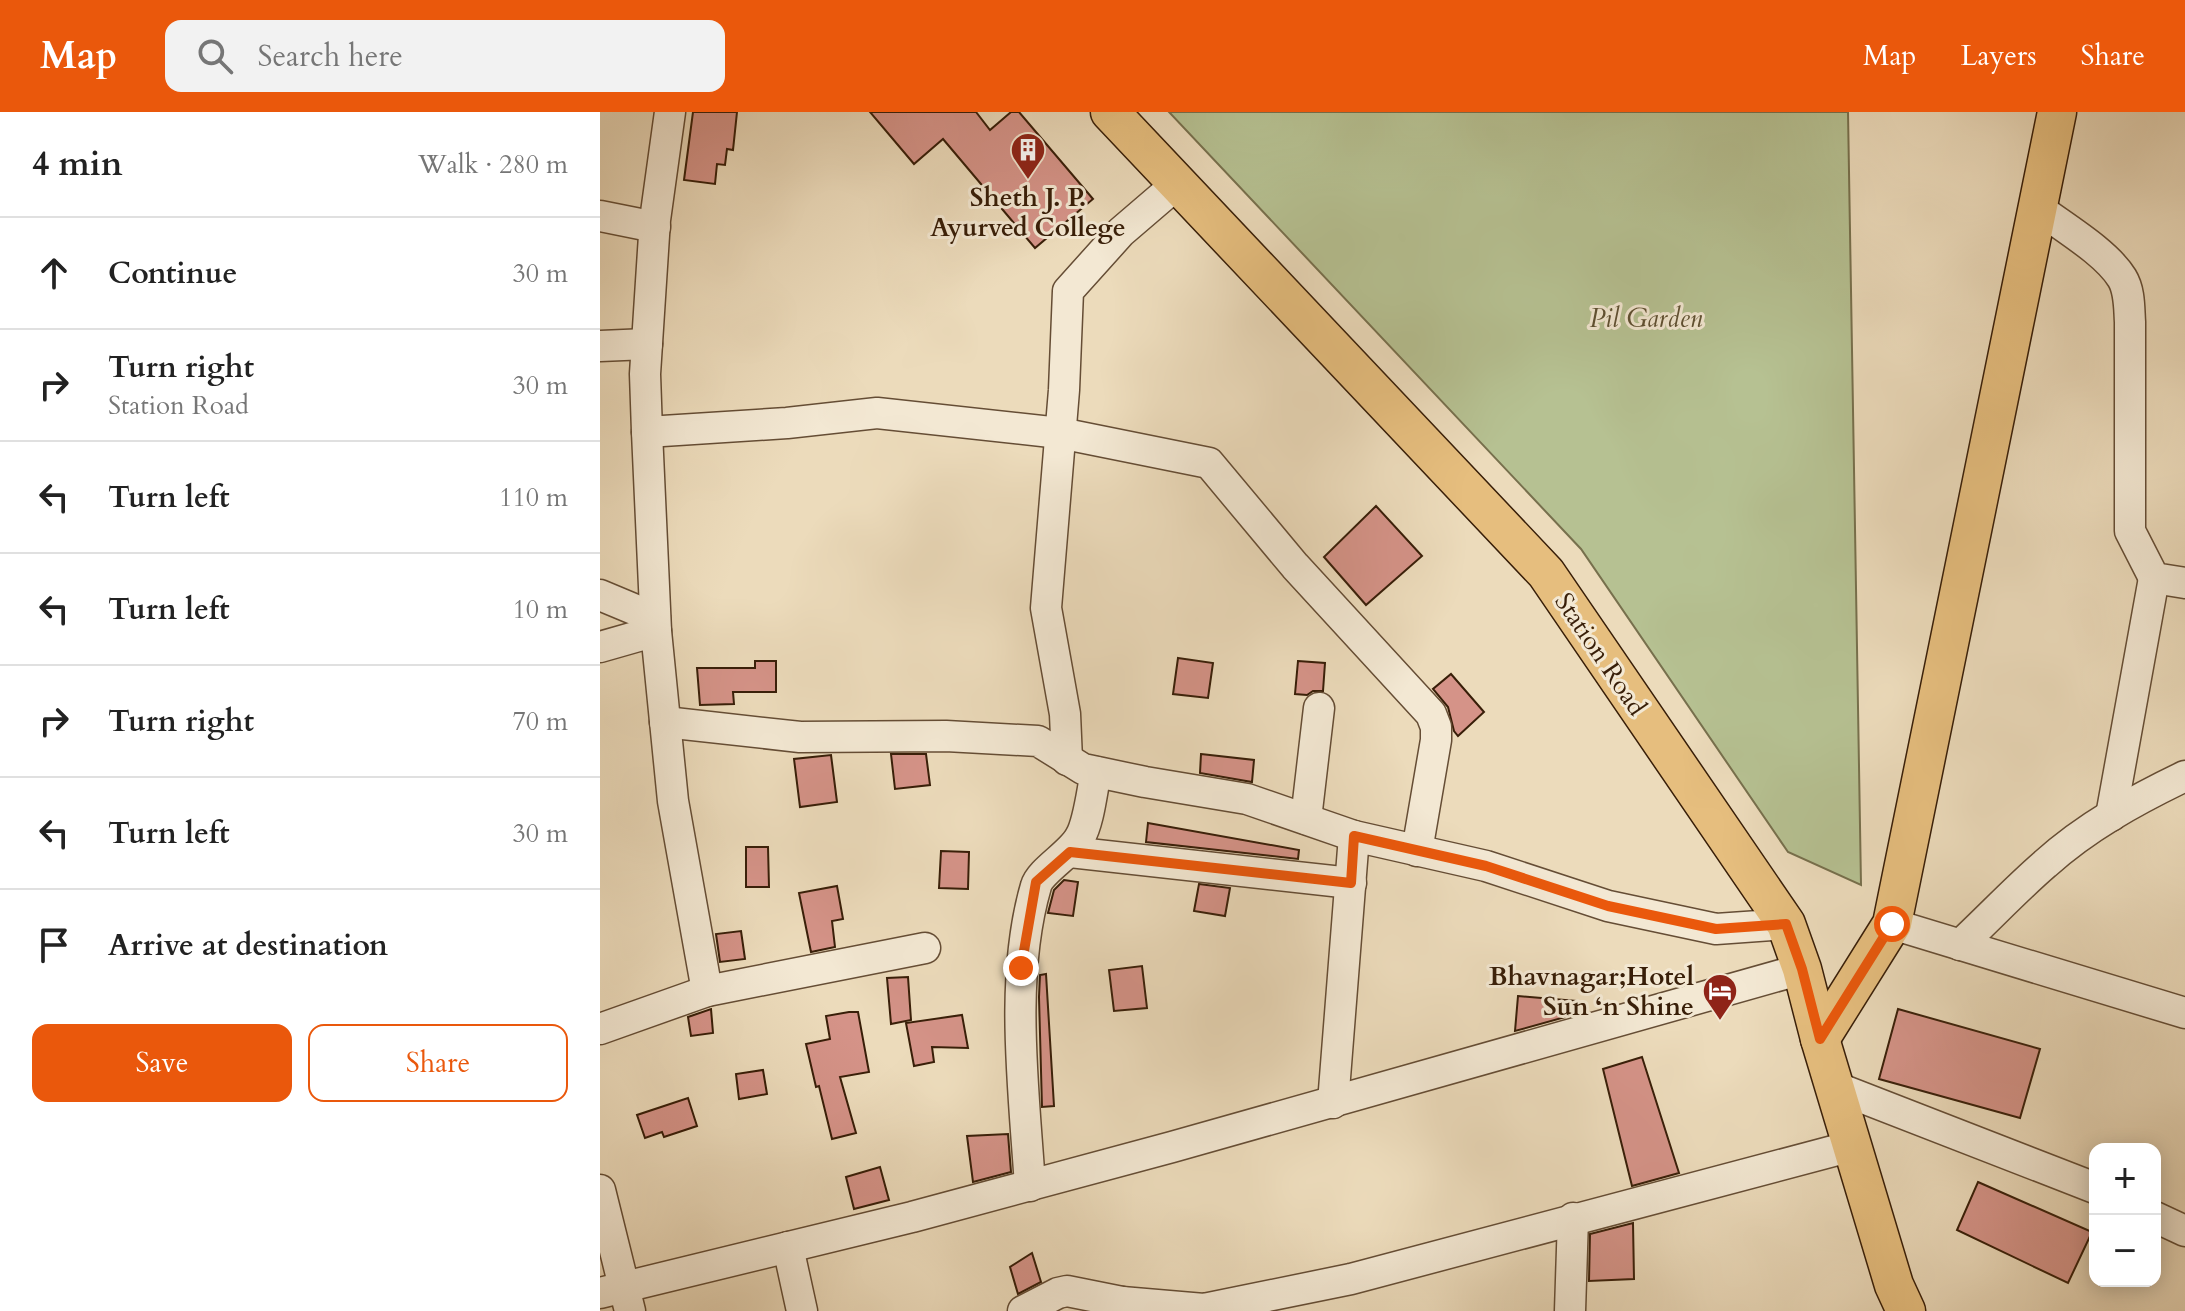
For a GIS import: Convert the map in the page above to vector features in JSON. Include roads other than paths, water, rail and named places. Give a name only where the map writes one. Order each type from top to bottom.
[{"type":"main road","name":"Station Road","points":[[1110,112],[1546,573],[1786,924],[1802,969],[1894,1285],[1906,1311]]},
{"type":"main road","points":[[1820,1039],[1892,924],[2057,112]]},
{"type":"street","points":[[670,112],[655,227],[645,374],[647,432],[656,624],[673,801],[707,991]]},
{"type":"street","points":[[1067,760],[1065,714],[1046,608],[1068,291],[1121,232],[1177,184]]},
{"type":"street","points":[[2038,208],[2109,263],[2123,279],[2128,294],[2130,531],[2154,578],[2111,816]]},
{"type":"street","points":[[602,219],[655,227]]},
{"type":"street","points":[[600,346],[647,344]]},
{"type":"street","points":[[647,432],[787,423],[877,413],[1060,433],[1209,463],[1295,566],[1431,714],[1436,727],[1436,740],[1417,851]]},
{"type":"street","points":[[2154,578],[2185,583]]},
{"type":"street","points":[[600,595],[656,624]]},
{"type":"street","points":[[600,647],[656,624]]},
{"type":"street","points":[[1306,819],[1319,708]]},
{"type":"street","points":[[665,722],[800,737],[946,736],[1038,741],[1083,769],[1247,799],[1354,836],[1486,866],[1608,906],[1716,929],[1786,924]]},
{"type":"street","points":[[1030,1186],[1021,1054],[1021,968],[1036,882],[1070,852],[1082,834],[1096,772]]},
{"type":"street","points":[[1960,945],[2045,863],[2135,800],[2185,776]]},
{"type":"street","points":[[1333,1103],[1354,836]]},
{"type":"street","points":[[1070,852],[1351,883]]},
{"type":"street","points":[[1892,924],[2185,1013]]},
{"type":"street","points":[[600,1029],[707,991],[925,948]]},
{"type":"street","points":[[600,1190],[618,1297],[788,1247],[1030,1186],[1333,1103],[1802,969]]},
{"type":"street","points":[[1835,1087],[2089,1186]]},
{"type":"street","points":[[1023,1311],[1067,1291],[1116,1307],[1205,1310],[1351,1279],[1852,1146]]},
{"type":"street","points":[[1570,1311],[1573,1218]]},
{"type":"street","points":[[2161,1220],[2185,1231]]},
{"type":"street","points":[[788,1247],[802,1311]]},
{"type":"place","name":"Sheth J. P. Ayurved College","points":[[1028,181]]},
{"type":"place","name":"Bhavnagar;Hotel Sun ‘n Shine","points":[[1720,1022]]},
{"type":"park label","name":"Pil Garden","points":[[1646,318]]}]
